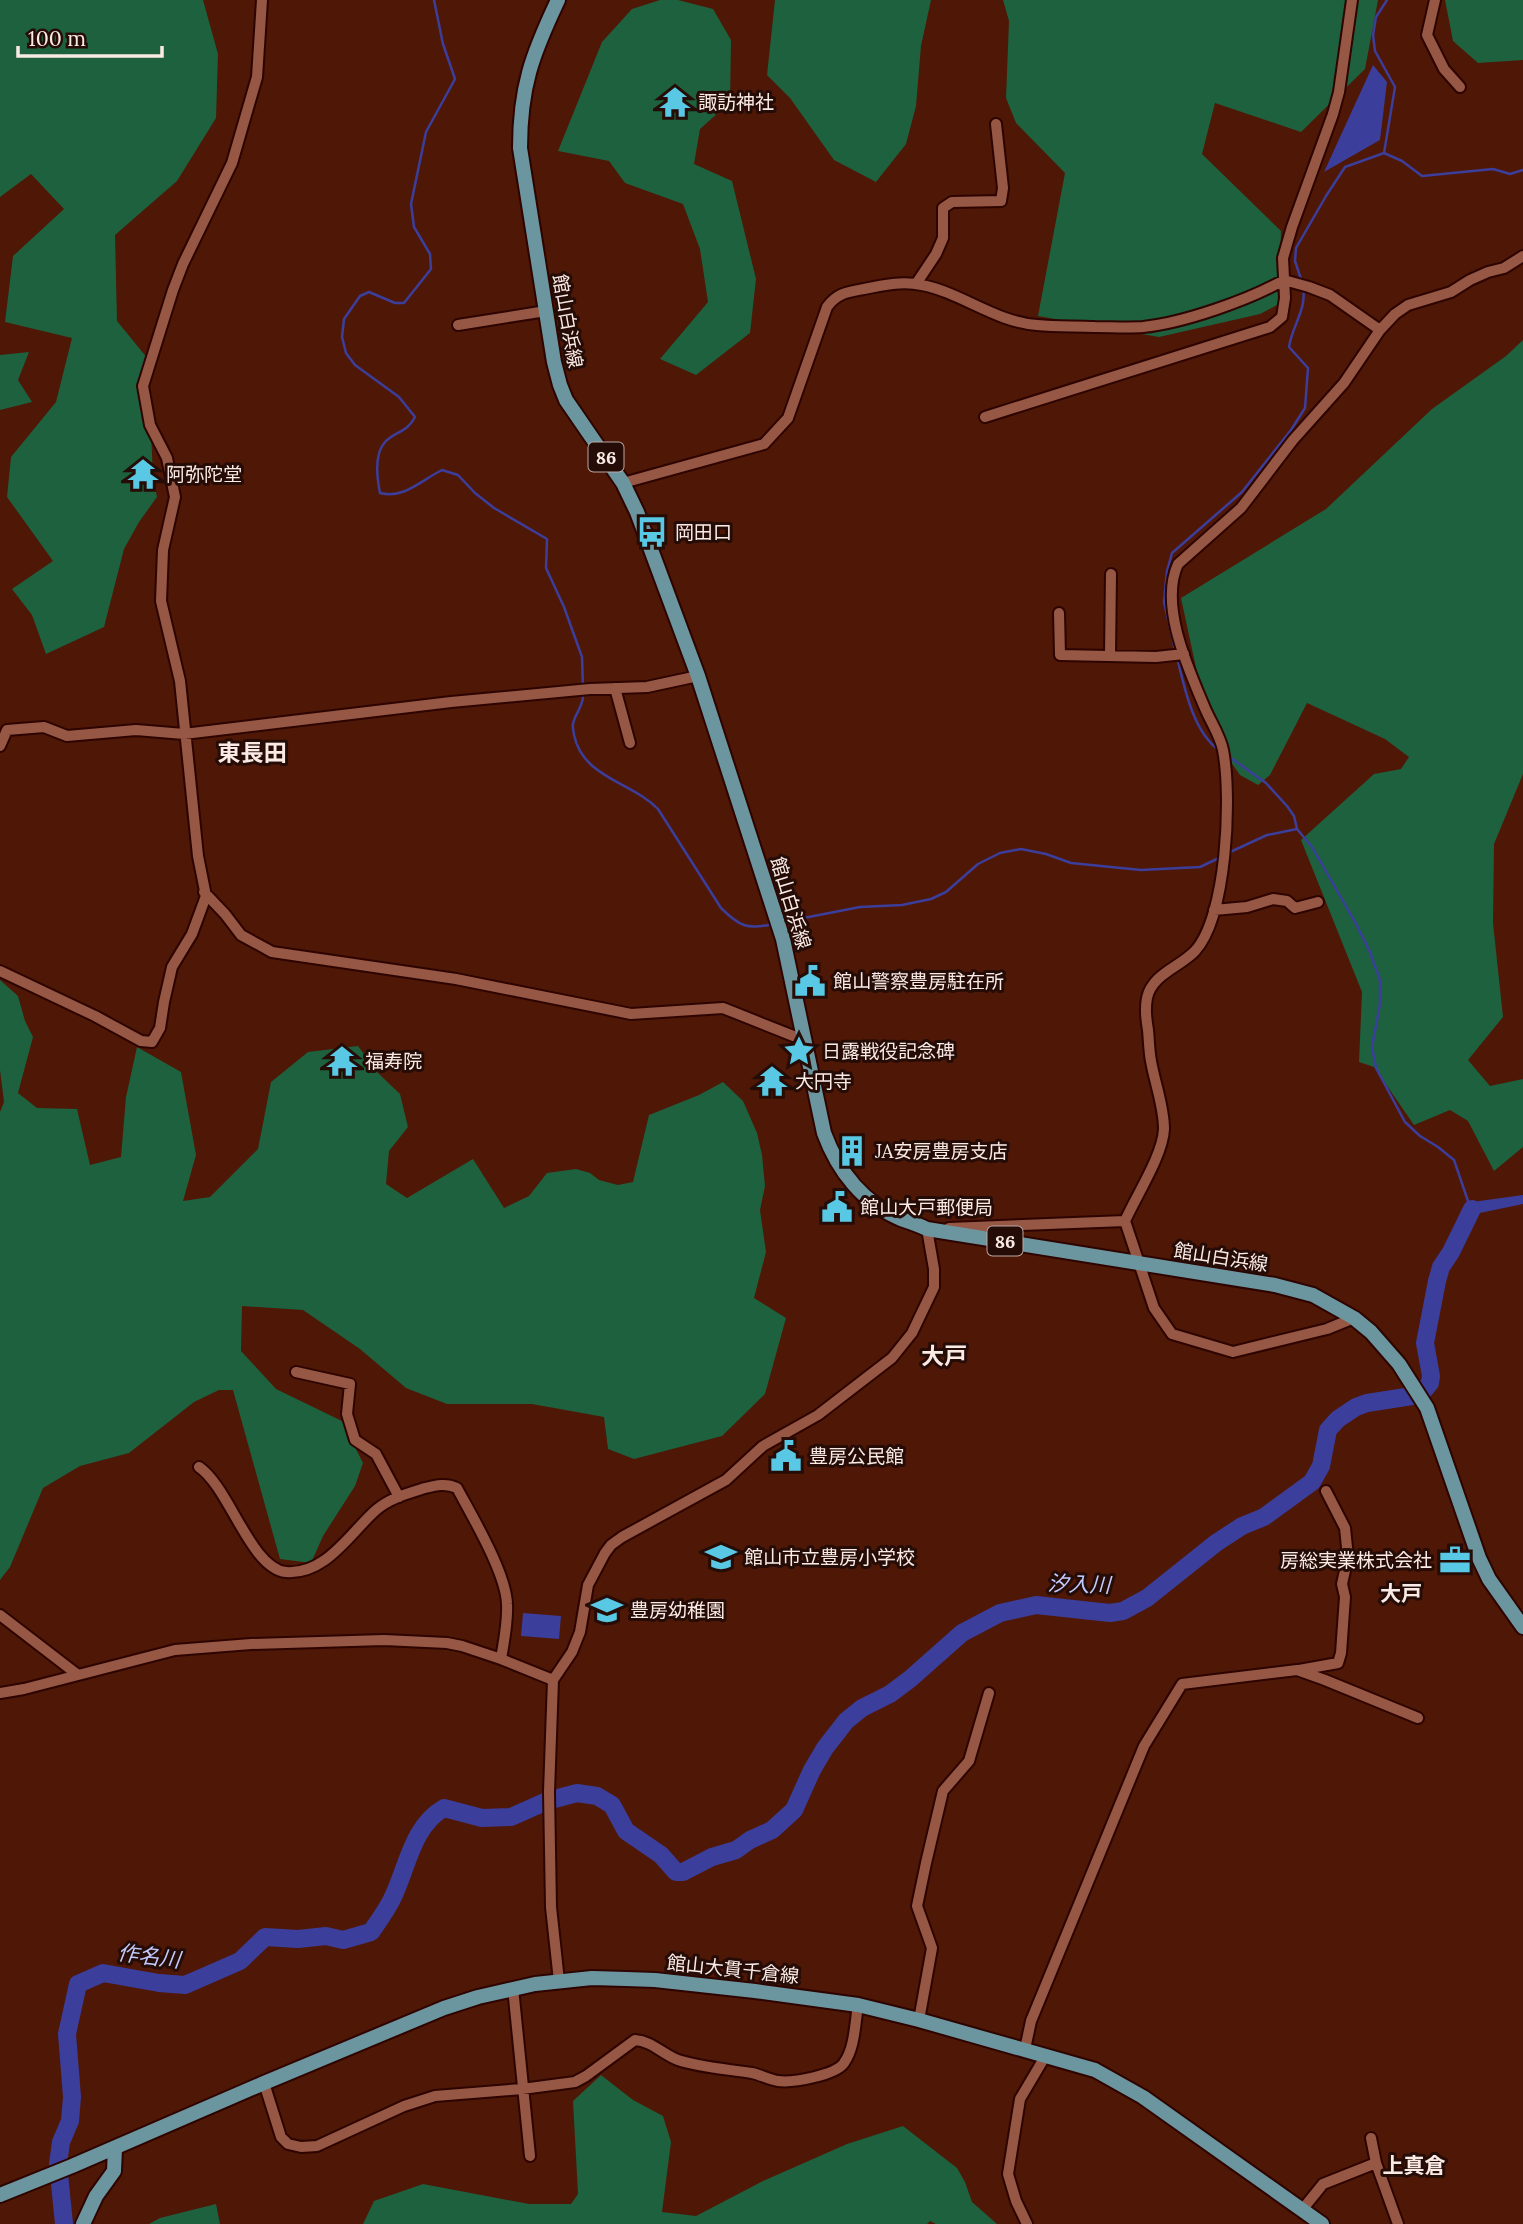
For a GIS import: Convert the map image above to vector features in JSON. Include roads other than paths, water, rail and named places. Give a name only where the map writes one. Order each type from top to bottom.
[{"type":"main road","name":"館山白浜線","points":[[558,0],[528,71],[520,122],[520,148],[554,362],[566,400],[623,483],[646,535],[698,676],[774,906],[806,1041],[824,1133],[840,1168],[851,1183],[882,1208],[927,1229],[1275,1285],[1313,1295],[1354,1318],[1371,1332],[1399,1364],[1427,1409],[1479,1558],[1489,1578],[1523,1627]]},
{"type":"main road","name":"館山大貫千倉線","points":[[0,2195],[431,2013],[478,1997],[559,1981],[655,1980],[858,2005],[1046,2054],[1095,2070],[1120,2083],[1322,2224]]},
{"type":"main road","points":[[83,2224],[96,2196],[114,2171],[115,2148]]},
{"type":"street","points":[[0,971],[141,1041],[152,1042],[160,1027],[172,967],[192,934],[206,896],[196,843],[180,681],[161,601],[163,550],[175,497],[167,458],[150,425],[143,386],[176,281],[232,163],[257,78],[262,0]]},
{"type":"street","points":[[985,417],[1270,327],[1282,317],[1283,258],[1339,92],[1352,0]]},
{"type":"street","points":[[1435,0],[1427,35],[1444,69],[1460,87]]},
{"type":"street","points":[[916,284],[943,238],[943,208],[952,202],[1001,201],[1003,188],[996,124]]},
{"type":"street","points":[[1354,1318],[1327,1329],[1233,1352],[1172,1334],[1154,1308],[1125,1221],[1160,1150],[1164,1130],[1151,1061],[1147,999],[1150,987],[1194,952],[1203,939],[1218,899],[1227,804],[1223,747],[1177,655],[1171,606],[1174,572],[1178,564],[1241,508],[1293,440],[1344,383],[1380,330],[1408,304],[1451,292],[1470,280],[1504,268],[1523,256]]},
{"type":"street","points":[[623,483],[764,444],[788,418],[817,333],[831,301],[844,292],[894,284],[916,284],[945,292],[1017,323],[1039,326],[1142,327],[1178,321],[1269,289],[1284,280],[1304,285],[1339,300],[1380,330]]},
{"type":"street","points":[[458,325],[546,311]]},
{"type":"street","points":[[1110,655],[1111,574]]},
{"type":"street","points":[[1059,613],[1060,656],[1177,655]]},
{"type":"street","points":[[0,746],[7,730],[44,727],[67,736],[136,730],[184,734],[451,702],[575,690],[648,687],[698,676]]},
{"type":"street","points":[[615,688],[630,743]]},
{"type":"street","points":[[204,892],[241,935],[272,952],[456,979],[631,1014],[723,1008],[806,1041]]},
{"type":"street","points":[[1214,910],[1247,907],[1273,899],[1287,901],[1295,908],[1318,902]]},
{"type":"street","points":[[559,1981],[551,1907],[548,1792],[553,1680],[572,1653],[580,1632],[588,1585],[611,1545],[635,1529],[726,1480],[763,1446],[818,1415],[891,1358],[912,1334],[934,1287],[934,1269],[927,1229],[1125,1221]]},
{"type":"street","points":[[296,1372],[350,1384],[347,1414],[355,1440],[376,1454],[399,1497]]},
{"type":"street","points":[[199,1466],[214,1479],[248,1538],[271,1567],[282,1572],[296,1572],[321,1563],[377,1509],[399,1497],[439,1485],[457,1488],[484,1538],[508,1603],[501,1659]]},
{"type":"street","points":[[1025,2049],[1031,2021],[1144,1746],[1182,1684],[1297,1670],[1338,1662],[1345,1597],[1342,1584],[1348,1557],[1345,1528],[1326,1492]]},
{"type":"street","points":[[0,1615],[78,1675]]},
{"type":"street","points":[[0,1693],[188,1648],[335,1641],[408,1640],[447,1643],[501,1659],[553,1680]]},
{"type":"street","points":[[1297,1670],[1418,1718]]},
{"type":"street","points":[[919,2020],[932,1948],[918,1906],[926,1863],[943,1791],[969,1761],[989,1693]]},
{"type":"street","points":[[513,1988],[530,2156]]},
{"type":"street","points":[[264,2083],[281,2137],[288,2144],[317,2146],[404,2106],[435,2096],[575,2082],[586,2077],[635,2040],[645,2041],[676,2059],[709,2068],[754,2074],[778,2081],[802,2080],[843,2065],[849,2052],[858,2005]]},
{"type":"street","points":[[1027,2224],[1007,2174],[1020,2099],[1046,2054]]},
{"type":"street","points":[[1371,2138],[1376,2163],[1398,2224]]},
{"type":"street","points":[[1302,2210],[1323,2184],[1376,2163]]},
{"type":"waterway","points":[[434,0],[443,44],[455,79],[426,132],[411,204],[414,227],[430,254],[431,269],[404,303],[395,303],[369,292],[360,296],[344,319],[342,337],[346,353],[355,365],[399,397],[415,417],[408,426],[389,438],[379,453],[377,466],[380,493],[404,491],[442,470],[458,475],[494,508],[547,539],[546,568],[582,657],[583,687]]},
{"type":"waterway","points":[[1384,153],[1395,87],[1375,51],[1373,35],[1376,17],[1387,0]]},
{"type":"waterway","points":[[1302,282],[1295,261],[1296,248],[1345,167],[1384,153],[1402,161],[1422,176],[1493,169],[1510,174],[1523,170]]},
{"type":"waterway","points":[[1175,650],[1164,602],[1172,553],[1242,492],[1305,408],[1308,368],[1289,347],[1303,303],[1303,288]]},
{"type":"waterway","points":[[1177,657],[1196,720],[1202,732],[1219,750]]},
{"type":"waterway","points":[[583,694],[573,727],[579,749],[587,761],[658,809],[727,914],[744,925],[756,927],[773,924]]},
{"type":"waterway","points":[[1228,756],[1266,783],[1287,806],[1294,816],[1297,829],[1312,847],[1355,922],[1380,980],[1380,1004],[1372,1047],[1376,1068],[1405,1122],[1454,1160],[1470,1207]]},
{"type":"waterway","points":[[1228,853],[1267,835],[1297,829]]},
{"type":"waterway","points":[[783,922],[860,907],[902,905],[931,899],[946,892],[978,864],[1000,853],[1021,849],[1071,863],[1141,870],[1200,867],[1219,858]]},
{"type":"waterway","name":"汐入川","points":[[64,2224],[58,2164],[61,2142],[70,2121],[72,2097],[67,2034],[78,1984],[103,1973],[185,1985],[240,1961],[265,1937],[298,1939],[326,1936],[343,1940],[371,1932],[392,1899],[417,1837],[433,1816],[444,1808],[482,1818],[511,1817],[547,1801],[577,1793],[597,1796],[612,1805],[626,1831],[661,1855],[676,1872],[683,1872],[712,1857],[736,1850],[772,1830],[794,1810],[812,1770],[846,1721],[910,1679],[962,1633],[1000,1613],[1036,1605],[1110,1613],[1123,1611],[1147,1598],[1216,1543],[1242,1526],[1264,1517],[1312,1482],[1321,1466],[1328,1430],[1338,1419],[1367,1403],[1412,1396],[1425,1389],[1431,1376],[1425,1343],[1437,1281],[1441,1267],[1472,1209]]},
{"type":"place","name":"諏訪神社","points":[[675,102]]},
{"type":"place","name":"阿弥陀堂","points":[[143,474]]},
{"type":"place","name":"岡田口","points":[[652,532]]},
{"type":"place","name":"館山警察豊房駐在所","points":[[810,981]]},
{"type":"place","name":"日露戦役記念碑","points":[[799,1051]]},
{"type":"place","name":"福寿院","points":[[342,1061]]},
{"type":"place","name":"大円寺","points":[[772,1081]]},
{"type":"place","name":"JA安房豊房支店","points":[[852,1151]]},
{"type":"place","name":"館山大戸郵便局","points":[[837,1207]]},
{"type":"place","name":"豊房公民館","points":[[786,1456]]},
{"type":"place","name":"館山市立豊房小学校","points":[[721,1557]]},
{"type":"place","name":"房総実業株式会社","points":[[1455,1560]]},
{"type":"place","name":"豊房幼稚園","points":[[607,1610]]},
{"type":"district","name":"東長田","points":[[252,752]]},
{"type":"district","name":"大戸","points":[[944,1355]]},
{"type":"district","name":"大戸","points":[[1401,1593]]},
{"type":"district","name":"上真倉","points":[[1414,2165]]},
{"type":"water label","name":"作名川","points":[[149,1956]]}]
